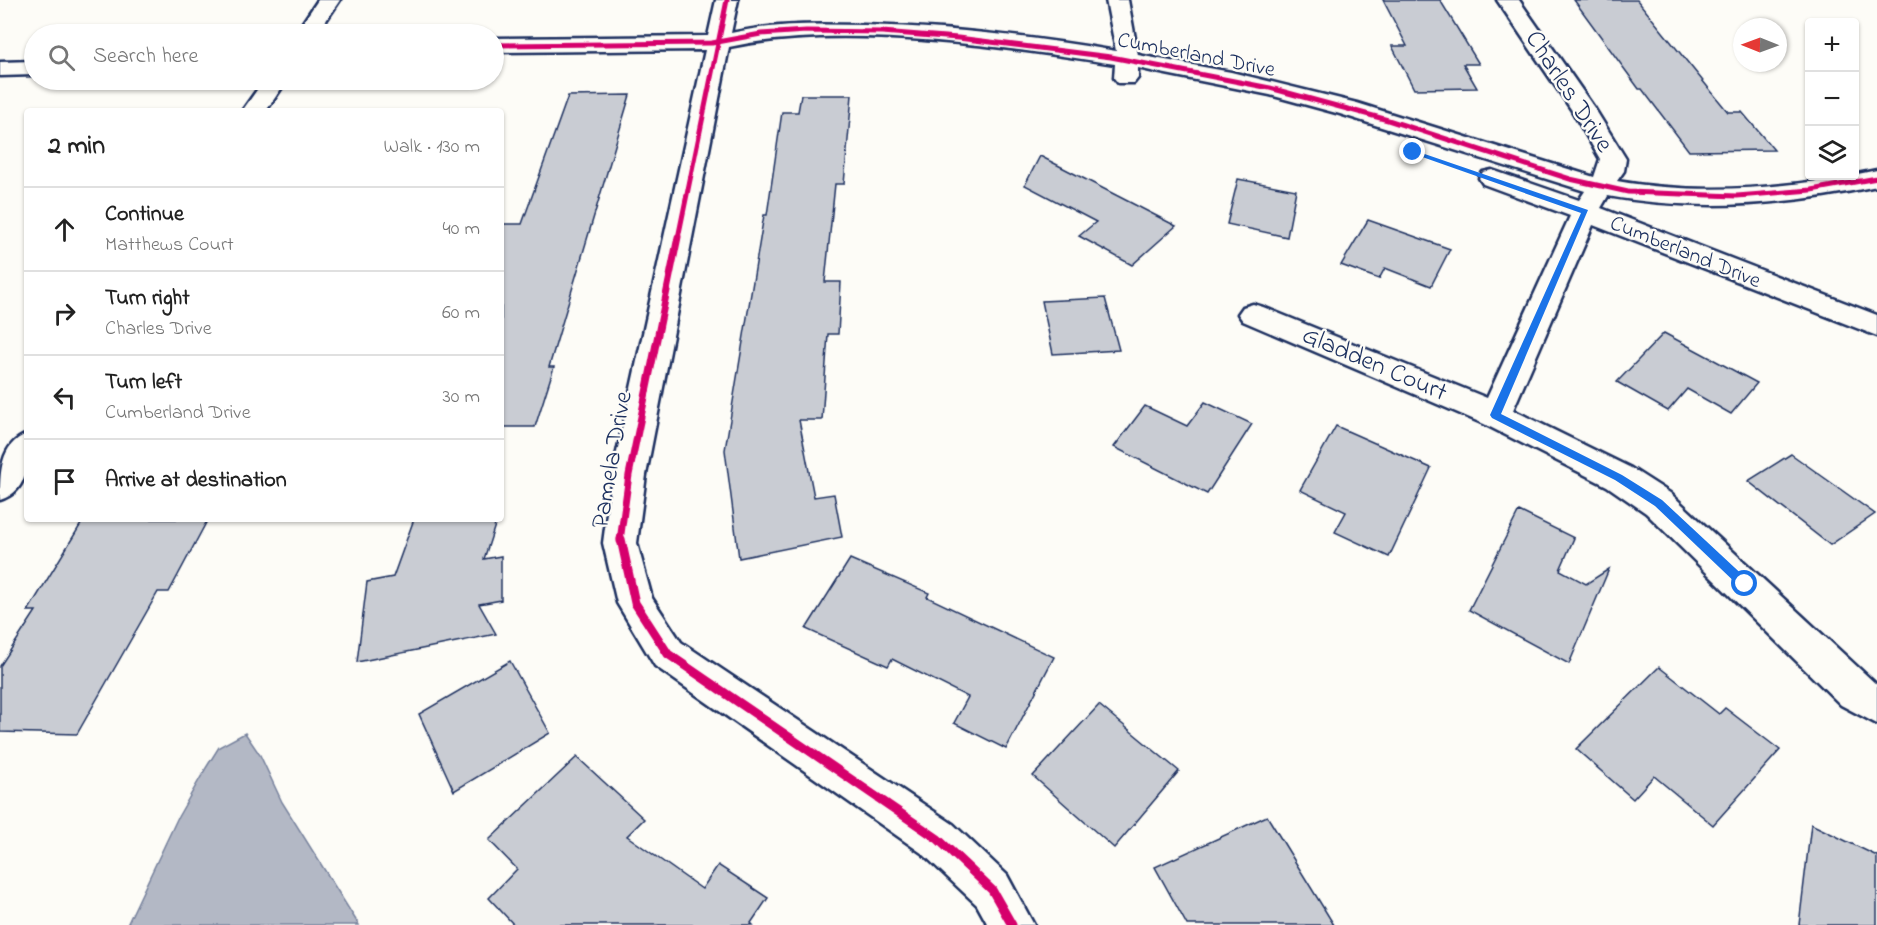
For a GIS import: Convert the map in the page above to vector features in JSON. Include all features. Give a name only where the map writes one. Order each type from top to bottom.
[{"type":"street","points":[[313,24],[329,0]]},
{"type":"street","name":"Pamela Drive","points":[[727,0],[628,475],[620,543],[635,603],[668,654],[938,839],[992,890],[1012,925]]},
{"type":"street","points":[[1117,0],[1126,39],[1126,69]]},
{"type":"street","name":"Charles Drive","points":[[1495,415],[1585,212],[1611,171],[1613,159],[1606,145],[1508,0]]},
{"type":"street","name":"Cumberland Drive","points":[[504,45],[717,43],[768,52],[846,52],[1194,71],[1275,89],[1387,120],[1548,173],[1601,187],[1656,193],[1733,194],[1817,190],[1877,178]]},
{"type":"street","points":[[0,69],[24,68]]},
{"type":"street","name":"Cumberland Drive","points":[[1126,69],[1414,152],[1585,212],[1790,295],[1877,326]]},
{"type":"street","points":[[256,108],[268,90]]},
{"type":"street","name":"Gladden Court","points":[[1253,314],[1495,415],[1619,477],[1658,503],[1855,692],[1877,706]]},
{"type":"street","points":[[0,487],[24,451]]},
{"type":"shaded area","points":[[245,733],[260,755],[282,802],[359,925],[127,925],[178,817],[206,768],[219,747]]},
{"type":"building","points":[[1383,0],[1440,0],[1479,64],[1463,64],[1477,88],[1414,89],[1392,46],[1407,46]]},
{"type":"building","points":[[1574,0],[1637,0],[1728,112],[1742,112],[1774,150],[1689,151],[1642,89],[1639,89]]},
{"type":"building","points":[[630,95],[549,367],[554,367],[535,427],[504,427],[504,224],[522,224],[568,96]]},
{"type":"building","points":[[801,95],[852,95],[844,184],[835,184],[825,282],[841,282],[838,334],[828,334],[822,420],[799,420],[814,497],[834,494],[842,537],[739,558],[725,450],[764,215],[767,215],[782,112],[798,112]]},
{"type":"building","points":[[1040,156],[1176,226],[1132,265],[1079,236],[1096,222],[1025,185]]},
{"type":"building","points":[[1238,179],[1296,190],[1287,237],[1227,224]]},
{"type":"building","points":[[1368,220],[1450,249],[1431,286],[1385,268],[1379,279],[1341,265]]},
{"type":"building","points":[[1105,298],[1119,350],[1053,354],[1042,301]]},
{"type":"building","points":[[1664,333],[1757,383],[1731,414],[1687,389],[1668,411],[1617,382]]},
{"type":"building","points":[[1205,402],[1252,424],[1207,494],[1114,447],[1145,406],[1187,426]]},
{"type":"building","points":[[1336,426],[1431,468],[1389,557],[1335,532],[1346,512],[1300,490]]},
{"type":"building","points":[[1791,454],[1875,514],[1830,545],[1748,481]]},
{"type":"building","points":[[1519,511],[1574,538],[1560,570],[1586,584],[1609,569],[1569,664],[1469,610]]},
{"type":"building","points":[[82,522],[206,522],[169,592],[158,592],[77,734],[0,732],[0,666],[36,611],[28,611]]},
{"type":"building","points":[[413,522],[496,522],[484,559],[501,556],[501,600],[479,604],[496,634],[357,662],[367,582],[393,577]]},
{"type":"building","points":[[850,559],[929,593],[927,597],[1054,657],[1006,749],[954,723],[968,697],[892,659],[888,666],[806,629]]},
{"type":"building","points":[[510,661],[550,733],[454,791],[419,714]]},
{"type":"building","points":[[1659,667],[1719,714],[1725,708],[1780,750],[1713,825],[1654,776],[1633,799],[1576,749]]},
{"type":"building","points":[[1099,705],[1179,771],[1114,848],[1033,776]]},
{"type":"building","points":[[577,757],[644,819],[627,836],[702,889],[718,865],[768,898],[751,923],[753,925],[514,925],[489,898],[517,869],[489,840]]},
{"type":"building","points":[[1267,816],[1334,925],[1187,925],[1155,867]]},
{"type":"building","points":[[1811,824],[1877,856],[1877,925],[1799,925]]},
{"type":"cycle path","points":[[727,0],[629,475],[620,543],[635,603],[668,654],[938,839],[992,890],[1012,925]]},
{"type":"cycle path","points":[[504,45],[712,43],[761,34],[806,31],[920,34],[1111,57],[1270,88],[1349,108],[1570,179],[1628,192],[1699,197],[1775,194],[1846,185],[1877,178]]},
{"type":"route","points":[[1413,152],[1585,212],[1495,415],[1619,477],[1658,503],[1745,584]]}]
